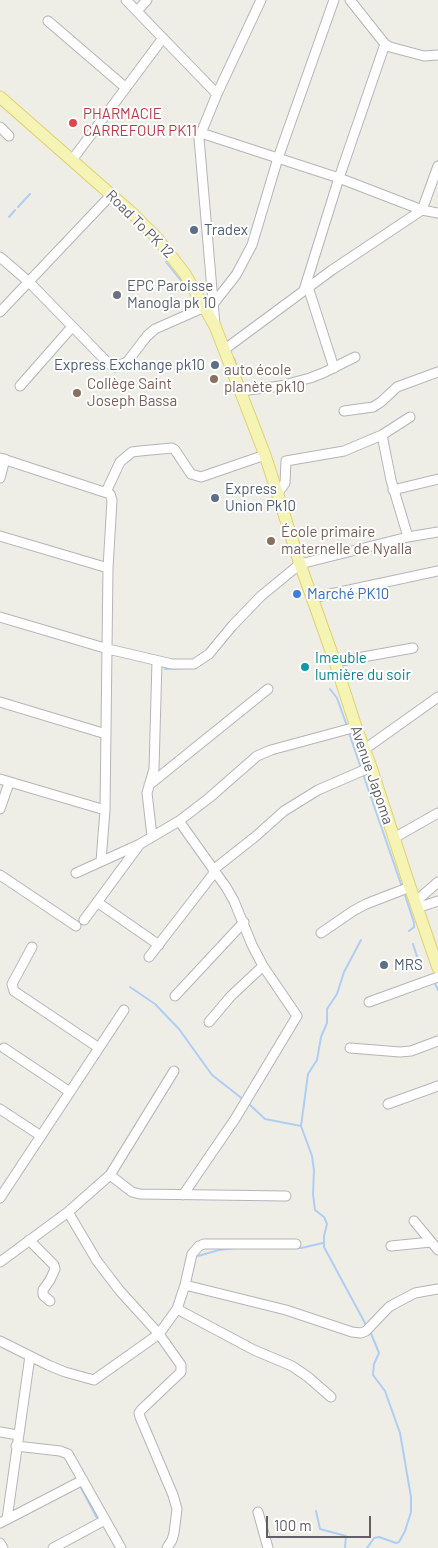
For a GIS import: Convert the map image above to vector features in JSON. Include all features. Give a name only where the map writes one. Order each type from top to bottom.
[{"type":"main road","name":"Road To PK 12","points":[[0,97],[133,214],[166,248],[209,305],[215,326],[265,455],[307,582]]},
{"type":"main road","name":"Avenue Japoma","points":[[307,582],[365,749],[416,905],[434,942],[438,968]]},
{"type":"street","points":[[126,0],[217,94]]},
{"type":"street","points":[[137,11],[148,0]]},
{"type":"street","points":[[209,305],[199,144],[201,133],[217,94],[261,0]]},
{"type":"street","points":[[0,257],[29,282],[71,328],[108,363],[115,367],[127,362],[147,336],[155,329],[209,305],[236,275],[252,245],[278,158],[334,0]]},
{"type":"street","points":[[350,0],[385,44],[416,55],[438,55]]},
{"type":"street","points":[[48,21],[126,88]]},
{"type":"street","points":[[72,160],[163,38]]},
{"type":"street","points":[[334,368],[306,289],[340,178],[385,44]]},
{"type":"street","points":[[0,127],[9,136]]},
{"type":"street","points":[[201,133],[340,178],[422,210],[438,213]]},
{"type":"street","points":[[225,349],[306,289],[422,210],[438,166]]},
{"type":"street","points":[[0,312],[111,195]]},
{"type":"street","points":[[20,386],[71,328]]},
{"type":"street","points":[[241,391],[280,386],[310,378],[355,357]]},
{"type":"street","points":[[344,411],[372,407],[381,402],[397,387],[438,372]]},
{"type":"street","points":[[277,494],[285,483],[286,461],[344,451],[382,435],[410,417]]},
{"type":"street","points":[[382,435],[393,490],[408,537]]},
{"type":"street","points":[[106,492],[120,462],[132,452],[140,450],[172,448],[191,474],[201,477],[265,455]]},
{"type":"street","points":[[0,478],[2,458],[106,492],[110,494],[112,500],[108,568],[105,810],[101,861]]},
{"type":"street","points":[[393,490],[438,479]]},
{"type":"street","points":[[0,617],[108,649],[157,661],[184,665],[194,664],[202,660],[261,596],[300,564],[408,537],[438,532]]},
{"type":"street","points":[[0,536],[108,568]]},
{"type":"street","points":[[312,598],[438,571]]},
{"type":"street","points":[[335,662],[413,648]]},
{"type":"street","points":[[152,836],[147,799],[148,786],[154,769],[157,661]]},
{"type":"street","points":[[148,786],[268,689]]},
{"type":"street","points":[[365,749],[438,697]]},
{"type":"street","points":[[0,702],[106,734]]},
{"type":"street","points":[[76,873],[140,844],[179,821],[209,798],[257,756],[271,750],[356,727]]},
{"type":"street","points":[[149,957],[213,872],[284,811],[318,790],[371,767]]},
{"type":"street","points":[[0,809],[4,781],[105,810]]},
{"type":"street","points":[[394,838],[438,813]]},
{"type":"street","points":[[179,821],[213,872],[226,887],[263,966],[297,1014],[296,1019],[235,1119],[183,1195]]},
{"type":"street","points":[[84,920],[140,844]]},
{"type":"street","points":[[0,875],[76,926]]},
{"type":"street","points":[[416,905],[438,882]]},
{"type":"street","points":[[321,933],[359,907],[410,887]]},
{"type":"street","points":[[416,905],[438,901]]},
{"type":"street","points":[[97,902],[159,945]]},
{"type":"street","points":[[175,996],[244,922]]},
{"type":"street","points":[[32,947],[12,984],[12,988],[99,1048]]},
{"type":"street","points":[[209,1022],[231,996],[263,966]]},
{"type":"street","points":[[369,1002],[438,977]]},
{"type":"street","points":[[0,1198],[124,1010]]},
{"type":"street","points":[[350,1048],[400,1052],[411,1051],[438,1041]]},
{"type":"street","points":[[4,1048],[70,1092]]},
{"type":"street","points":[[1,1259],[68,1212],[110,1175],[174,1071]]},
{"type":"street","points":[[388,1104],[438,1086]]},
{"type":"street","points":[[0,1110],[41,1136]]},
{"type":"street","points":[[110,1175],[132,1192],[140,1194],[286,1196]]},
{"type":"street","points":[[68,1212],[97,1261],[120,1291],[159,1334],[182,1368],[181,1372],[140,1413],[173,1495],[176,1509],[174,1533],[167,1548]]},
{"type":"street","points":[[414,1221],[438,1250]]},
{"type":"street","points":[[29,1240],[54,1265],[55,1269],[43,1290],[43,1295],[50,1301]]},
{"type":"street","points":[[390,1246],[431,1242]]},
{"type":"street","points":[[0,1341],[65,1372],[94,1380],[159,1334],[177,1309],[192,1254],[199,1246],[204,1244],[296,1244]]},
{"type":"street","points":[[185,1285],[286,1310],[352,1332],[361,1333],[366,1331],[389,1307],[415,1293],[438,1289]]},
{"type":"street","points":[[177,1309],[254,1350],[292,1366],[308,1376],[332,1397]]},
{"type":"street","points":[[4,1521],[30,1356]]},
{"type":"street","points":[[0,1432],[18,1435]]},
{"type":"street","points":[[16,1446],[68,1454],[121,1548]]},
{"type":"street","points":[[4,1521],[83,1480]]},
{"type":"street","points":[[258,1512],[268,1548]]},
{"type":"street","points":[[53,1548],[105,1520]]},
{"type":"street","points":[[0,1543],[3,1548]]},
{"type":"waterway","points":[[18,207],[30,194]]},
{"type":"waterway","points":[[9,217],[15,210]]},
{"type":"waterway","points":[[166,262],[186,287]]},
{"type":"waterway","points":[[234,358],[239,373]]},
{"type":"waterway","points":[[165,669],[187,668]]},
{"type":"waterway","points":[[330,689],[337,698],[347,726]]},
{"type":"waterway","points":[[349,733],[361,768]]},
{"type":"waterway","points":[[363,774],[402,887]]},
{"type":"waterway","points":[[405,895],[414,923],[414,927],[409,931]]},
{"type":"waterway","points":[[361,940],[344,972],[337,994],[327,1009],[327,1023],[321,1037],[317,1060],[308,1074],[301,1126],[312,1156],[315,1210],[324,1217],[327,1224],[324,1247],[366,1325]]},
{"type":"waterway","points":[[413,944],[420,966]]},
{"type":"waterway","points":[[434,981],[438,990]]},
{"type":"waterway","points":[[130,987],[155,1004],[179,1029],[212,1075],[244,1100]]},
{"type":"waterway","points":[[248,1103],[265,1119],[301,1126]]},
{"type":"waterway","points":[[295,1248],[323,1243]]},
{"type":"waterway","points":[[198,1256],[235,1248]]},
{"type":"waterway","points":[[367,1548],[374,1538],[379,1537],[396,1543],[399,1542],[411,1512],[411,1497],[400,1433],[385,1391],[373,1375],[374,1364],[379,1353],[370,1331]]},
{"type":"waterway","points":[[79,1484],[98,1520]]},
{"type":"waterway","points":[[316,1511],[320,1529],[346,1536],[345,1548]]},
{"type":"place","name":"PHARMACIE CARREFOUR PK11","points":[[73,123]]},
{"type":"place","name":"Tradex","points":[[194,230]]},
{"type":"place","name":"EPC Paroisse Manogla pk 10","points":[[117,295]]},
{"type":"place","name":"Express Exchange pk10","points":[[215,365]]},
{"type":"place","name":"auto école planète pk10","points":[[214,379]]},
{"type":"place","name":"Collège Saint Joseph Bassa","points":[[77,393]]},
{"type":"place","name":"Express Union Pk10","points":[[215,498]]},
{"type":"place","name":"École primaire maternelle de Nyalla","points":[[271,541]]},
{"type":"place","name":"Marché PK10","points":[[297,594]]},
{"type":"place","name":"Imeuble lumière du soir","points":[[305,667]]},
{"type":"place","name":"MRS","points":[[384,965]]}]
